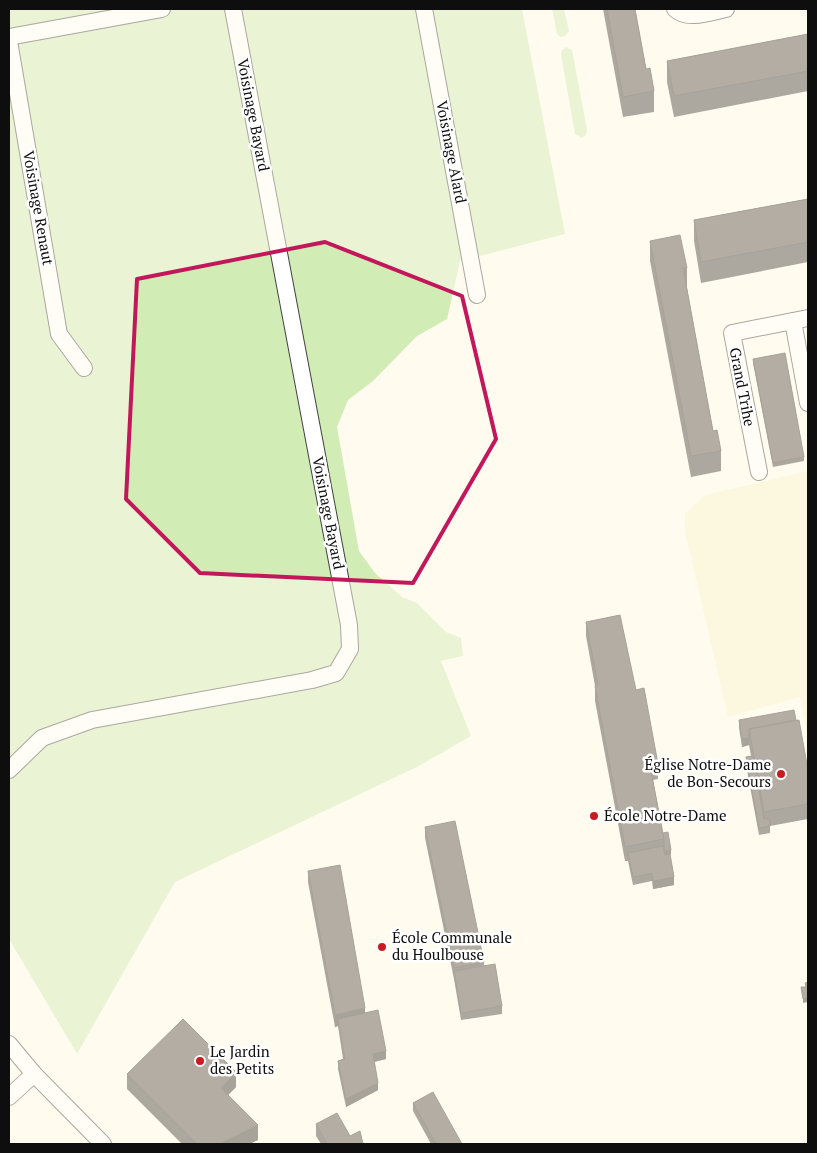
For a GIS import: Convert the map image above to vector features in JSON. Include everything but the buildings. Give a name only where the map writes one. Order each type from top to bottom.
[{"type":"street","points":[[9,37],[162,9]]},
{"type":"street","name":"Voisinage Bayard","points":[[9,770],[42,738],[92,720],[336,673],[350,649],[349,625],[233,9]]},
{"type":"street","name":"Voisinage Alard","points":[[424,9],[477,295]]},
{"type":"street","points":[[675,9],[683,15],[726,9]]},
{"type":"street","name":"Voisinage Renaut","points":[[9,41],[59,334],[84,368]]},
{"type":"street","points":[[801,319],[808,402]]},
{"type":"street","name":"Grand Trihe","points":[[759,472],[732,333],[801,319]]},
{"type":"street","points":[[9,1044],[34,1074],[83,1126],[103,1144]]},
{"type":"street","points":[[9,1097],[34,1074]]},
{"type":"highlighted area","points":[[325,242],[462,296],[496,439],[413,583],[200,573],[126,499],[137,279]]},
{"type":"shaded area","points":[[808,471],[808,739],[800,697],[728,717],[685,531],[685,514],[705,495]]},
{"type":"green space","points":[[9,9],[522,9],[565,234],[460,261],[447,319],[417,336],[373,381],[348,400],[337,427],[359,551],[375,573],[402,597],[417,603],[446,632],[461,638],[463,656],[441,661],[471,736],[419,766],[175,882],[77,1054],[9,939]]},
{"type":"green space","points":[[552,9],[564,9],[569,31],[565,36],[561,37],[557,34]]},
{"type":"green space","points":[[566,47],[572,50],[587,130],[586,135],[582,138],[575,134],[561,55],[562,50]]},
{"type":"place","name":"Église Notre-Dame de Bon-Secours","points":[[781,774]]},
{"type":"place","name":"École Notre-Dame","points":[[594,816]]},
{"type":"place","name":"École Communale du Houlbouse","points":[[382,947]]},
{"type":"place","name":"Le Jardin des Petits","points":[[200,1061]]}]
